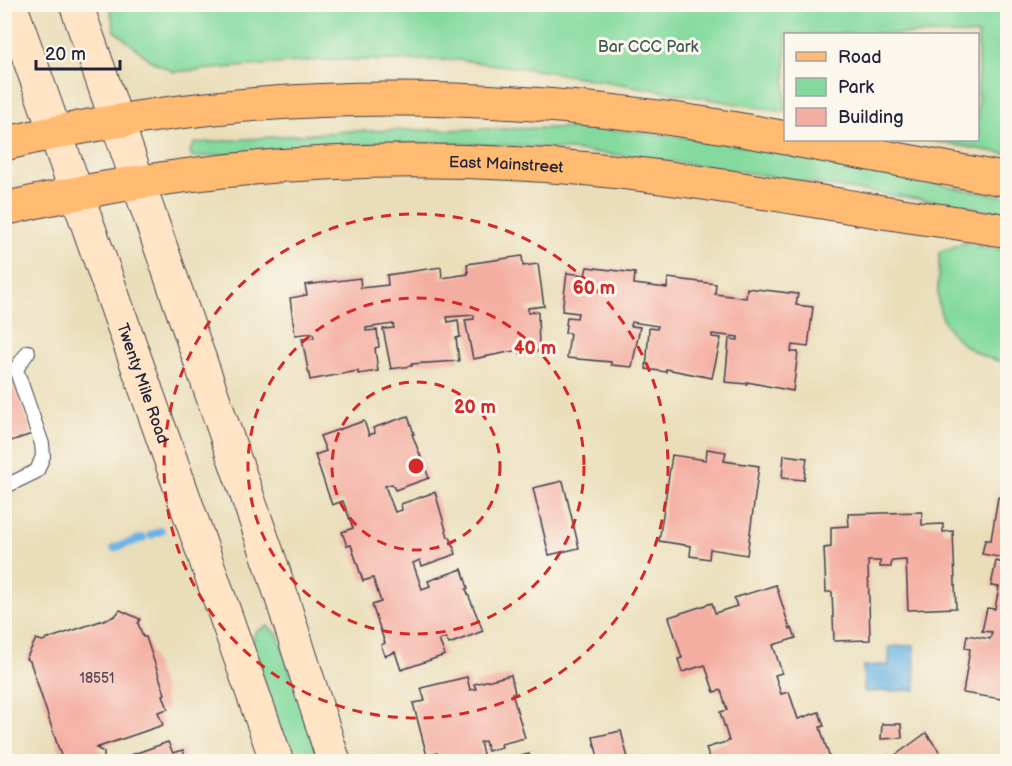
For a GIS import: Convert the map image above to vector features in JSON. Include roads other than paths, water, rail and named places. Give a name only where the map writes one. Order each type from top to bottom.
[{"type":"main road","name":"Twenty Mile Road","points":[[10,4],[277,762]]},
{"type":"main road","points":[[76,4],[119,122],[272,567],[334,762]]},
{"type":"main road","points":[[4,144],[119,122],[274,104],[377,100],[472,100],[610,109],[784,138]]},
{"type":"main road","points":[[800,141],[1008,180]]},
{"type":"main road","name":"East Mainstreet","points":[[4,209],[76,192],[228,170],[409,161],[525,164],[665,178],[1008,231]]},
{"type":"lane","points":[[4,487],[37,471],[43,456],[42,444],[16,369],[28,352]]},
{"type":"water","points":[[914,645],[916,690],[864,692],[863,666],[889,665],[889,647]]},
{"type":"waterway","points":[[151,535],[161,531]]},
{"type":"waterway","points":[[114,548],[143,538]]},
{"type":"park label","name":"Bar CCC Park","points":[[648,46]]}]
